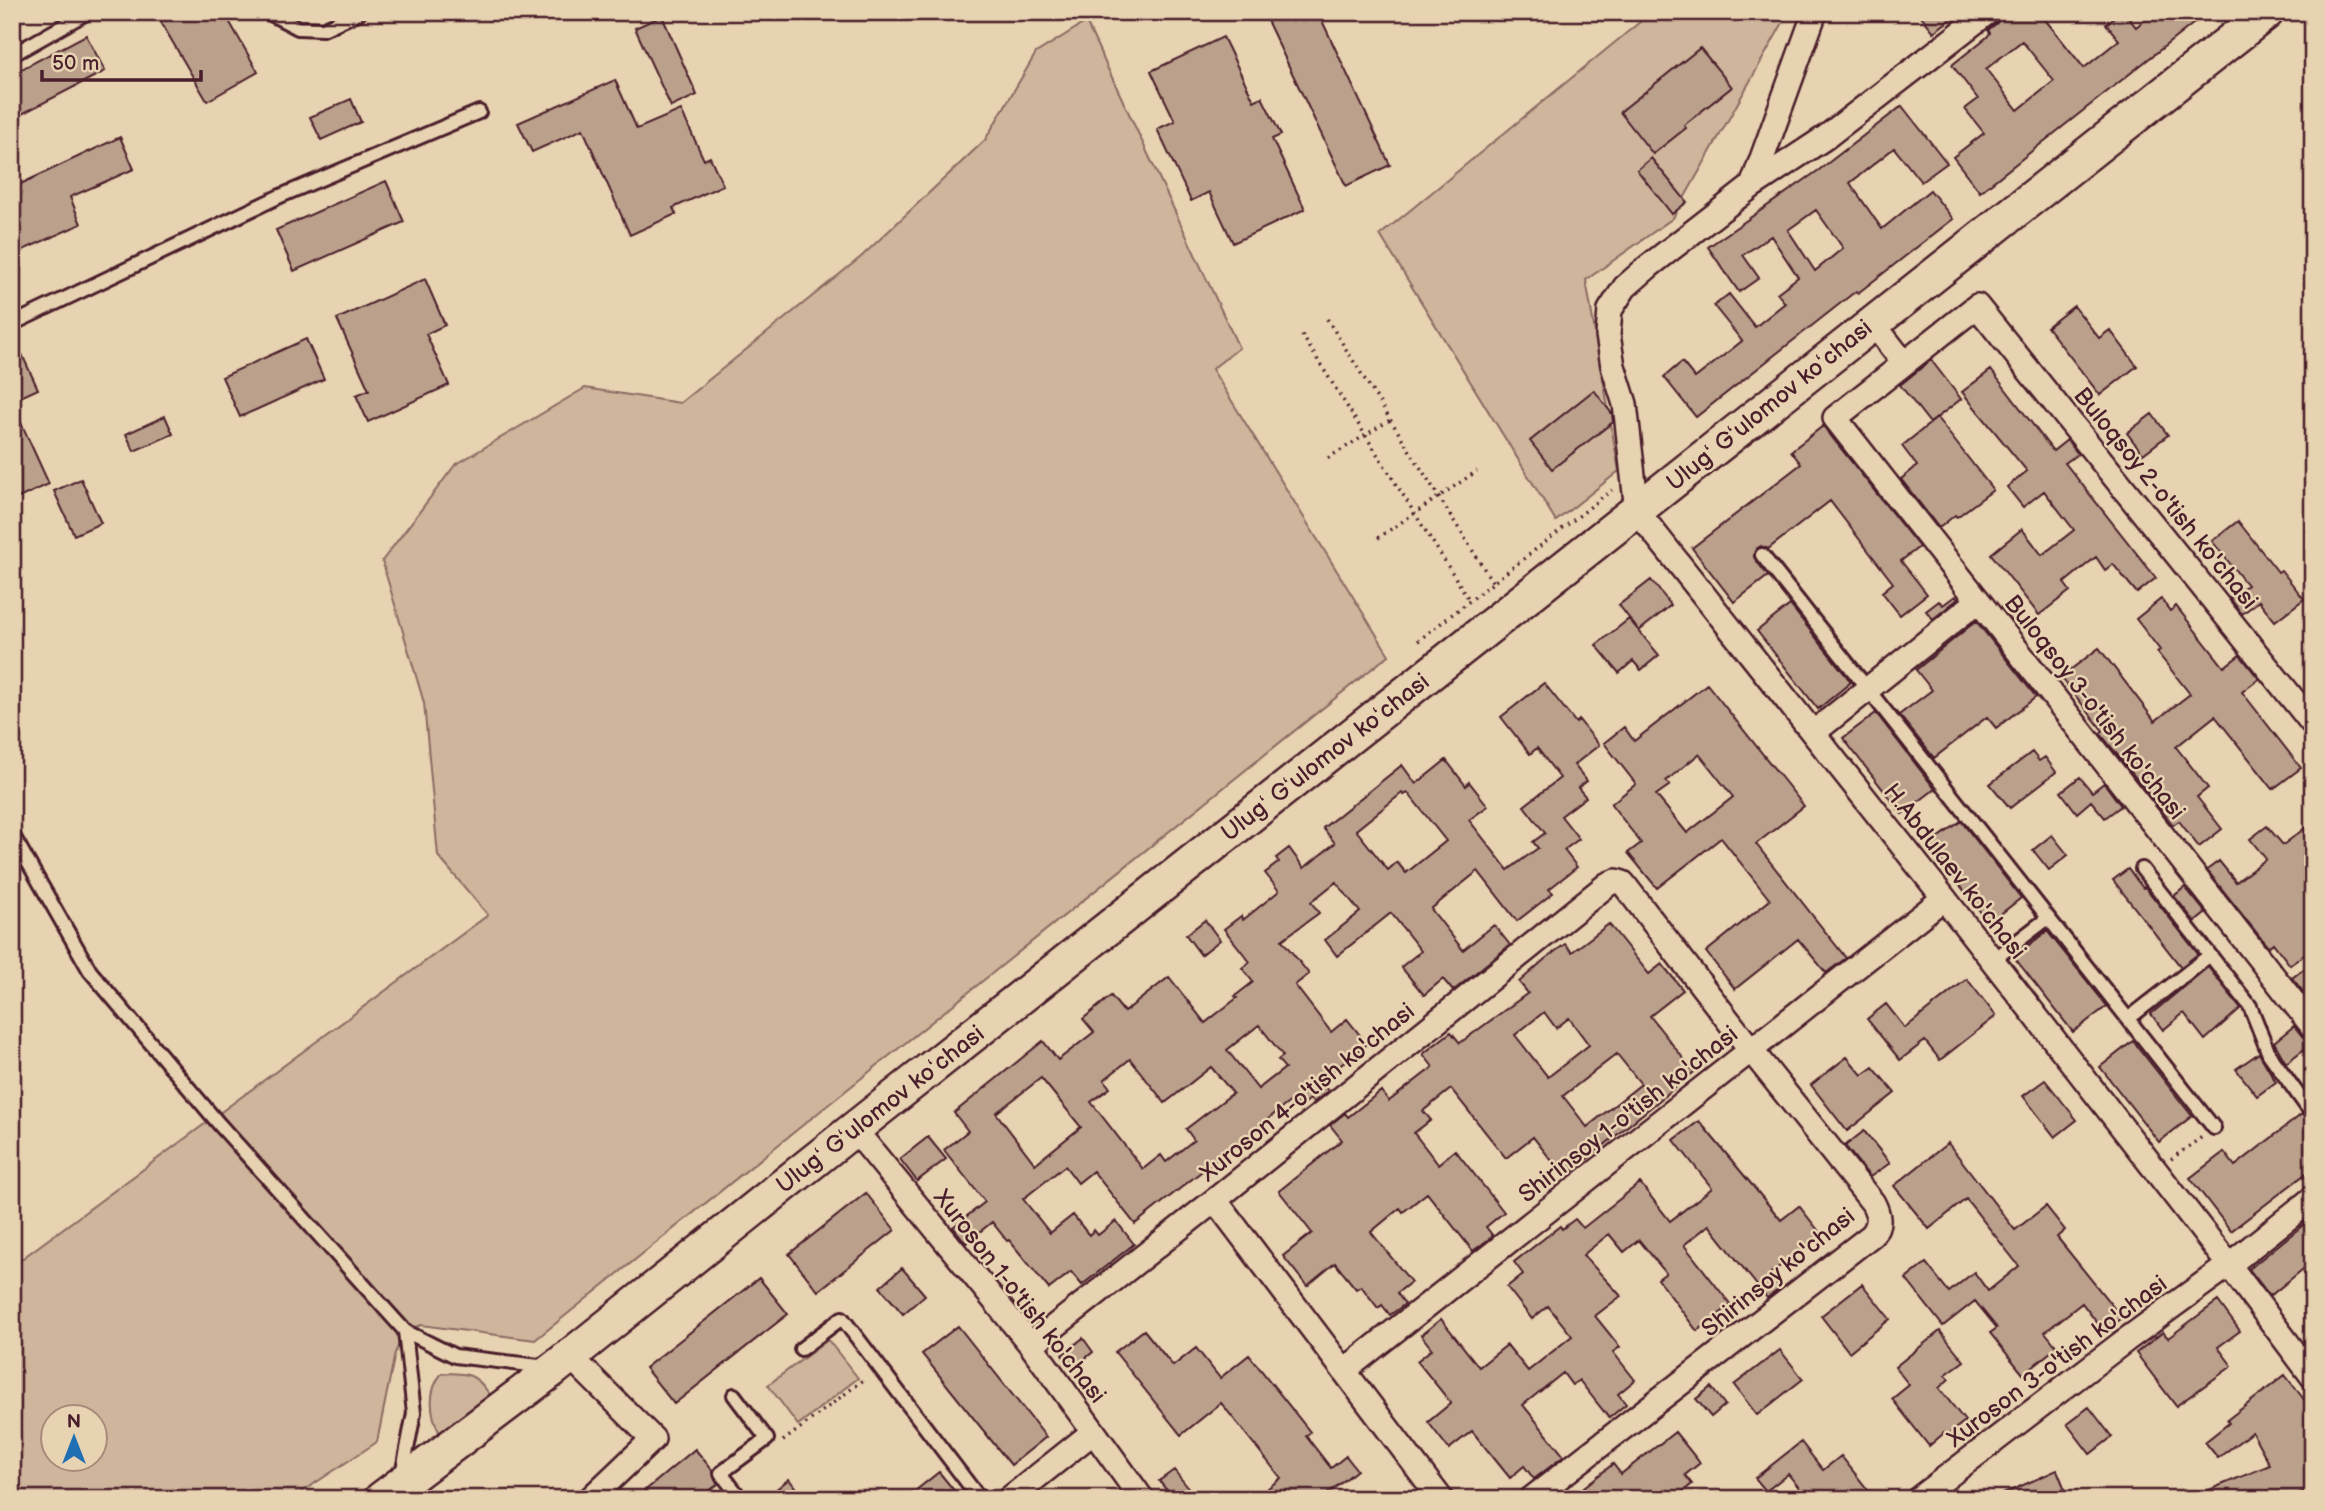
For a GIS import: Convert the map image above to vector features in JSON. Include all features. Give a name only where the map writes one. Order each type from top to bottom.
[{"type":"main road","name":"Ulugʻ Gʻulomov koʻchasi","points":[[397,1495],[567,1366],[1640,515],[2267,12]]},
{"type":"main road","name":"Ulugʻ Gʻulomov koʻchasi","points":[[1875,326],[2282,12]]},
{"type":"street","points":[[1752,186],[1815,12]]},
{"type":"street","points":[[1640,515],[1625,404],[1610,351],[1610,310],[1625,287],[1752,186],[1826,137],[1988,12]]},
{"type":"street","name":"Buloqsoy 2-o'tish ko'chasi","points":[[1904,363],[1977,306],[2313,724]]},
{"type":"street","points":[[1875,326],[1904,363]]},
{"type":"street","name":"Buloqsoy 3-o'tish ko'chasi","points":[[1904,363],[1836,418],[2313,1027]]},
{"type":"street","name":"H.Abdulaev ko'chasi","points":[[1640,515],[1993,960],[2313,1377]]},
{"type":"street","points":[[1813,733],[1978,601]]},
{"type":"street","name":"Shirinsoy ko'chasi","points":[[1531,1499],[1872,1235],[1879,1220],[1874,1203],[1751,1050],[1623,883],[1616,881]]},
{"type":"street","name":"Xuroson 4-o'tish ko'chasi","points":[[1031,1345],[1608,884],[1616,881]]},
{"type":"street","name":"Shirinsoy 1-o'tish ko'chasi","points":[[1345,1370],[1944,898]]},
{"type":"street","name":"Хuroson 1-o'tish ko'chasi","points":[[858,1134],[1031,1345],[1142,1499]]},
{"type":"street","name":"Xuroson 3-o'tish ko'chasi","points":[[1918,1499],[2229,1265],[2313,1198]]},
{"type":"street","points":[[1215,1200],[1441,1499]]},
{"type":"street","points":[[567,1366],[653,1439],[590,1499]]},
{"type":"street","points":[[1009,1499],[1092,1433]]},
{"type":"lane","points":[[12,55],[88,12]]},
{"type":"lane","points":[[267,12],[298,28],[323,29],[360,12]]},
{"type":"lane","points":[[12,324],[278,197],[479,112]]},
{"type":"lane","points":[[1762,555],[2214,1128]]},
{"type":"lane","points":[[12,834],[90,971],[219,1124],[405,1331],[455,1356],[567,1366]]},
{"type":"lane","points":[[2142,869],[2250,1006],[2269,1054],[2307,1107]]},
{"type":"lane","points":[[1993,960],[2048,918]]},
{"type":"lane","points":[[2128,1019],[2210,955]]},
{"type":"lane","points":[[801,1349],[842,1318],[981,1499]]},
{"type":"lane","points":[[397,1495],[414,1413],[405,1331]]},
{"type":"lane","points":[[734,1395],[766,1439],[721,1473],[741,1499]]},
{"type":"path","points":[[1327,319],[1493,583]]},
{"type":"path","points":[[1301,335],[1470,601]]},
{"type":"path","points":[[1328,458],[1390,419]]},
{"type":"path","points":[[1378,538],[1477,471]]},
{"type":"path","points":[[1418,641],[1633,474]]},
{"type":"path","points":[[2156,1170],[2214,1128]]},
{"type":"path","points":[[783,1441],[880,1367]]},
{"type":"shaded area","points":[[1652,12],[1789,12],[1673,218],[1586,280],[1619,471],[1556,521],[1380,235]]},
{"type":"shaded area","points":[[1086,22],[1239,348],[1212,369],[1389,655],[535,1340],[421,1325],[405,1331],[395,1353],[377,1442],[291,1499],[12,1499],[12,1266],[488,915],[438,856],[424,703],[382,561],[455,465],[585,388],[680,403],[861,257],[985,140],[1036,53]]},
{"type":"shaded area","points":[[828,1340],[858,1378],[798,1425],[768,1385]]},
{"type":"shaded area","points":[[442,1373],[458,1373],[475,1378],[490,1395],[440,1434],[434,1419],[432,1395]]},
{"type":"building","points":[[155,12],[224,12],[258,72],[207,101]]},
{"type":"building","points":[[1263,12],[1318,12],[1390,165],[1346,186]]},
{"type":"building","points":[[1918,12],[1960,12],[1934,32]]},
{"type":"building","points":[[2002,12],[2039,12],[2084,68],[2119,40],[2106,24],[2120,12],[2124,12],[2136,27],[2154,12],[2208,12],[1980,192],[1953,157],[1984,133],[1965,109],[1978,99],[1952,65],[1987,37],[1990,33],[1988,30],[1997,23]],"holes":[[[2022,41],[2054,81],[2018,110],[1986,69]]]},
{"type":"building","points":[[662,16],[697,95],[671,107],[635,28]]},
{"type":"building","points":[[86,35],[105,71],[18,116],[12,104],[12,74]]},
{"type":"building","points":[[1223,37],[1254,101],[1262,97],[1281,135],[1272,139],[1305,209],[1233,243],[1209,192],[1191,201],[1157,129],[1175,121],[1151,71]]},
{"type":"building","points":[[1700,48],[1732,87],[1653,154],[1620,112]]},
{"type":"building","points":[[615,80],[637,129],[681,110],[704,160],[710,157],[723,185],[673,208],[676,214],[630,235],[583,129],[532,152],[518,123]]},
{"type":"building","points":[[351,99],[361,122],[321,140],[310,117]]},
{"type":"building","points":[[1902,106],[1947,163],[1921,182],[1894,148],[1850,183],[1882,229],[1930,190],[1953,219],[1858,293],[1856,291],[1696,417],[1664,377],[1682,362],[1695,378],[1742,341],[1714,306],[1729,294],[1755,327],[1785,303],[1777,293],[1798,277],[1771,236],[1743,255],[1759,278],[1739,292],[1708,247],[1819,170]],"holes":[[[1816,210],[1843,248],[1815,271],[1788,230]]]},
{"type":"building","points":[[120,137],[134,169],[70,197],[81,224],[12,255],[12,188]]},
{"type":"building","points":[[1651,158],[1687,202],[1672,214],[1637,170]]},
{"type":"building","points":[[386,181],[404,222],[294,271],[276,230]]},
{"type":"building","points":[[425,279],[445,325],[426,334],[449,385],[368,422],[356,395],[369,390],[337,319]]},
{"type":"building","points":[[2074,306],[2099,338],[2110,330],[2137,366],[2100,395],[2047,327]]},
{"type":"building","points":[[12,333],[38,389],[12,401]]},
{"type":"building","points":[[306,339],[324,379],[240,417],[222,377]]},
{"type":"building","points":[[1931,360],[1961,399],[1930,423],[1900,385]]},
{"type":"building","points":[[1991,370],[2053,451],[2067,440],[2078,454],[2065,463],[2156,578],[2137,593],[2113,564],[2105,570],[2096,557],[2064,583],[2070,591],[2039,615],[1991,554],[2022,529],[2042,555],[2074,530],[2044,491],[2023,507],[2007,487],[2027,471],[1962,392]]},
{"type":"building","points":[[1594,390],[1612,414],[1613,422],[1552,469],[1530,441]]},
{"type":"building","points":[[12,403],[49,484],[12,501]]},
{"type":"building","points":[[2152,414],[2168,435],[2143,454],[2127,433]]},
{"type":"building","points":[[165,416],[173,434],[134,451],[126,434]]},
{"type":"building","points":[[1937,418],[1993,490],[1939,528],[1901,479],[1917,466],[1902,446]]},
{"type":"building","points":[[1823,426],[1919,547],[1901,561],[1927,594],[1900,615],[1882,592],[1893,583],[1830,501],[1768,549],[1761,546],[1756,549],[1754,557],[1768,576],[1734,602],[1692,548],[1801,464],[1791,451]]},
{"type":"building","points":[[81,479],[101,523],[74,535],[54,491]]},
{"type":"building","points":[[2238,521],[2278,572],[2281,570],[2304,599],[2275,621],[2259,601],[2242,614],[2230,598],[2247,585],[2212,541]]},
{"type":"building","points":[[1651,580],[1671,605],[1639,631],[1619,605]]},
{"type":"building","points":[[1955,596],[1958,599],[1933,619],[1926,611],[1939,601],[1943,605]]},
{"type":"building","points":[[2161,599],[2170,611],[2176,606],[2224,667],[2240,655],[2259,679],[2242,692],[2301,768],[2273,789],[2215,716],[2176,747],[2208,788],[2197,797],[2222,829],[2199,847],[2179,821],[2173,825],[2100,733],[2103,731],[2061,677],[2099,648],[2155,721],[2190,694],[2157,652],[2160,650],[2136,619]]},
{"type":"building","points":[[1790,605],[1851,682],[1818,709],[1757,631]]},
{"type":"building","points":[[1629,619],[1659,655],[1641,670],[1633,661],[1619,673],[1596,645]]},
{"type":"building","points":[[1976,621],[2036,697],[1996,728],[1987,717],[1934,758],[1899,715],[1932,690],[1916,670]]},
{"type":"building","points":[[1544,683],[1576,723],[1579,720],[1599,745],[1574,765],[1587,781],[1578,788],[1586,797],[1561,816],[1579,839],[1564,850],[1577,867],[1549,889],[1553,893],[1517,921],[1478,871],[1431,909],[1463,950],[1494,925],[1510,945],[1453,991],[1443,979],[1424,995],[1401,967],[1421,951],[1391,913],[1337,956],[1325,940],[1360,912],[1336,882],[1311,902],[1319,913],[1282,940],[1309,974],[1295,985],[1331,1032],[1347,1019],[1367,1044],[1320,1081],[1328,1091],[1313,1103],[1310,1099],[1299,1108],[1292,1100],[1135,1224],[1093,1171],[1078,1183],[1065,1166],[1023,1199],[1050,1233],[1073,1215],[1089,1235],[1094,1230],[1098,1235],[1116,1221],[1134,1244],[1082,1285],[1071,1272],[1049,1289],[992,1222],[966,1243],[953,1227],[985,1202],[944,1150],[968,1131],[954,1113],[1043,1041],[1058,1060],[1094,1032],[1083,1019],[1111,996],[1124,1012],[1169,977],[1205,1023],[1253,982],[1242,968],[1250,962],[1224,929],[1241,916],[1243,920],[1279,891],[1265,873],[1279,862],[1276,858],[1289,848],[1304,868],[1335,843],[1323,828],[1402,765],[1416,784],[1446,760],[1466,786],[1469,782],[1488,806],[1469,820],[1508,870],[1538,848],[1533,842],[1545,833],[1524,806],[1560,778],[1537,748],[1530,754],[1501,717]],"holes":[[[1402,793],[1408,793],[1446,841],[1406,873],[1397,862],[1388,870],[1356,830]],[[1259,1025],[1283,1056],[1278,1060],[1285,1068],[1258,1089],[1227,1050]],[[1130,1059],[1165,1103],[1211,1067],[1233,1093],[1186,1129],[1194,1140],[1166,1162],[1161,1155],[1143,1169],[1091,1102],[1110,1088],[1104,1080]],[[1041,1078],[1081,1127],[1035,1164],[996,1113]]]},
{"type":"building","points":[[1707,684],[1804,806],[1756,844],[1846,958],[1826,973],[1798,939],[1735,989],[1706,952],[1770,900],[1721,838],[1657,888],[1628,853],[1641,843],[1611,804],[1636,784],[1604,743],[1624,727],[1634,741]],"holes":[[[1699,754],[1733,797],[1687,833],[1656,795],[1670,785],[1666,781]]]},
{"type":"building","points":[[1876,713],[1935,789],[1902,814],[1843,738]]},
{"type":"building","points":[[2032,752],[2039,761],[2045,757],[2056,772],[2010,808],[1990,784]]},
{"type":"building","points":[[2080,777],[2092,792],[2104,783],[2121,806],[2105,818],[2091,801],[2077,813],[2061,792]]},
{"type":"building","points":[[1961,821],[2021,898],[1989,923],[1929,845]]},
{"type":"building","points":[[2313,822],[2313,948],[2290,965],[2273,943],[2268,947],[2207,870],[2219,861],[2236,882],[2266,859],[2250,839],[2267,826],[2283,845]]},
{"type":"building","points":[[2052,835],[2068,855],[2049,870],[2033,850]]},
{"type":"building","points":[[2128,869],[2198,954],[2181,967],[2113,880]]},
{"type":"building","points":[[2185,887],[2206,913],[2195,922],[2174,896]]},
{"type":"building","points":[[1205,920],[1220,940],[1201,955],[1186,935]]},
{"type":"building","points":[[1609,924],[1649,974],[1662,964],[1683,990],[1650,1016],[1694,1072],[1570,1173],[1561,1162],[1556,1166],[1533,1137],[1506,1158],[1451,1089],[1423,1111],[1431,1120],[1414,1133],[1438,1164],[1455,1150],[1504,1212],[1486,1227],[1493,1236],[1473,1251],[1427,1193],[1403,1212],[1400,1208],[1371,1232],[1411,1282],[1397,1293],[1405,1304],[1390,1315],[1382,1305],[1378,1308],[1361,1286],[1356,1289],[1335,1263],[1307,1286],[1283,1256],[1312,1233],[1279,1191],[1342,1140],[1330,1125],[1345,1113],[1348,1117],[1381,1091],[1389,1101],[1433,1067],[1423,1054],[1451,1032],[1460,1043],[1528,993],[1519,982],[1545,959],[1565,944],[1572,952]],"holes":[[[1544,1012],[1556,1028],[1569,1018],[1589,1045],[1548,1077],[1515,1035]],[[1617,1054],[1641,1084],[1587,1127],[1563,1096]]]},
{"type":"building","points":[[2047,931],[2107,1006],[2073,1032],[2014,957]]},
{"type":"building","points":[[2208,967],[2241,1008],[2205,1040],[2184,1013],[2163,1030],[2151,1014]]},
{"type":"building","points":[[2304,969],[2313,981],[2313,1004],[2292,978]]},
{"type":"building","points":[[1967,979],[1996,1016],[1940,1060],[1925,1041],[1900,1060],[1867,1019],[1886,1004],[1905,1028]]},
{"type":"building","points":[[2294,1026],[2312,1043],[2286,1063],[2274,1042]]},
{"type":"building","points":[[2133,1041],[2192,1116],[2159,1142],[2100,1067]]},
{"type":"building","points":[[2259,1053],[2276,1082],[2257,1096],[2236,1069]]},
{"type":"building","points":[[1847,1057],[1862,1075],[1873,1067],[1895,1093],[1847,1131],[1811,1085]]},
{"type":"building","points":[[2045,1080],[2077,1120],[2055,1137],[2023,1096]]},
{"type":"building","points":[[2302,1114],[2313,1128],[2313,1168],[2231,1231],[2190,1178],[2224,1152],[2235,1166]]},
{"type":"building","points":[[1699,1121],[1781,1220],[1799,1206],[1821,1234],[1770,1274],[1781,1288],[1767,1298],[1709,1225],[1684,1245],[1731,1305],[1697,1331],[1658,1279],[1666,1273],[1639,1240],[1624,1252],[1609,1234],[1583,1255],[1621,1296],[1595,1316],[1620,1347],[1613,1352],[1635,1380],[1618,1394],[1626,1404],[1609,1418],[1579,1380],[1572,1385],[1563,1373],[1523,1405],[1564,1456],[1534,1479],[1524,1466],[1510,1478],[1472,1431],[1449,1449],[1428,1422],[1451,1403],[1417,1361],[1432,1349],[1421,1335],[1441,1319],[1479,1367],[1507,1345],[1528,1371],[1572,1336],[1548,1306],[1532,1319],[1507,1287],[1523,1274],[1514,1262],[1560,1226],[1562,1229],[1575,1219],[1583,1228],[1640,1183],[1670,1221],[1712,1188],[1674,1140]]},
{"type":"building","points":[[1864,1131],[1890,1163],[1870,1177],[1845,1146]]},
{"type":"building","points":[[928,1137],[946,1159],[917,1181],[900,1159]]},
{"type":"building","points":[[1948,1143],[2015,1230],[2046,1206],[2065,1230],[2057,1237],[2122,1318],[2104,1332],[2082,1303],[2045,1332],[2057,1347],[2023,1374],[1990,1333],[1997,1328],[1975,1301],[1943,1326],[1906,1279],[1926,1263],[1949,1292],[1974,1272],[1988,1291],[2019,1266],[1966,1199],[1929,1229],[1894,1186]]},
{"type":"building","points":[[866,1193],[895,1230],[818,1291],[789,1254]]},
{"type":"building","points":[[2313,1217],[2313,1261],[2270,1296],[2249,1269]]},
{"type":"building","points":[[902,1268],[925,1295],[903,1314],[880,1287]]},
{"type":"building","points":[[759,1278],[788,1314],[674,1404],[645,1368]]},
{"type":"building","points":[[1862,1284],[1890,1319],[1849,1352],[1821,1316]]},
{"type":"building","points":[[2218,1301],[2240,1331],[2218,1347],[2232,1366],[2176,1406],[2136,1353],[2163,1332],[2168,1338]]},
{"type":"building","points":[[958,1326],[1046,1437],[1011,1465],[922,1354]]},
{"type":"building","points":[[1144,1330],[1173,1366],[1196,1348],[1220,1378],[1249,1355],[1310,1432],[1306,1436],[1331,1468],[1346,1456],[1357,1470],[1321,1499],[1254,1499],[1281,1478],[1221,1403],[1181,1435],[1115,1352]]},
{"type":"building","points":[[1940,1331],[1964,1361],[1945,1375],[1949,1379],[1939,1388],[1965,1421],[1946,1436],[1944,1433],[1929,1446],[1892,1399],[1909,1385],[1895,1367]]},
{"type":"building","points":[[1083,1338],[1093,1352],[1073,1368],[1062,1355]]},
{"type":"building","points":[[1780,1350],[1803,1379],[1757,1415],[1734,1385]]},
{"type":"building","points":[[2285,1375],[2313,1411],[2313,1486],[2289,1499],[2285,1493],[2270,1499],[2187,1499],[2270,1465],[2252,1432],[2218,1458],[2205,1442],[2229,1423],[2227,1420]]},
{"type":"building","points":[[1711,1387],[1725,1405],[1711,1417],[1696,1399]]},
{"type":"building","points":[[2089,1407],[2112,1437],[2090,1454],[2067,1424]]},
{"type":"building","points":[[1675,1432],[1700,1463],[1685,1475],[1692,1484],[1674,1499],[1569,1499],[1613,1464],[1621,1474]]},
{"type":"building","points":[[1801,1442],[1823,1470],[1841,1456],[1875,1499],[1808,1499],[1788,1474],[1766,1491],[1755,1478]]},
{"type":"building","points":[[695,1449],[713,1471],[718,1484],[699,1499],[635,1499]]},
{"type":"building","points":[[1174,1470],[1190,1490],[1179,1499],[1174,1499],[1159,1481]]},
{"type":"building","points":[[2057,1470],[2069,1499],[1992,1499]]},
{"type":"building","points":[[939,1472],[961,1499],[905,1499]]},
{"type":"building","points":[[789,1479],[804,1499],[764,1499]]}]
